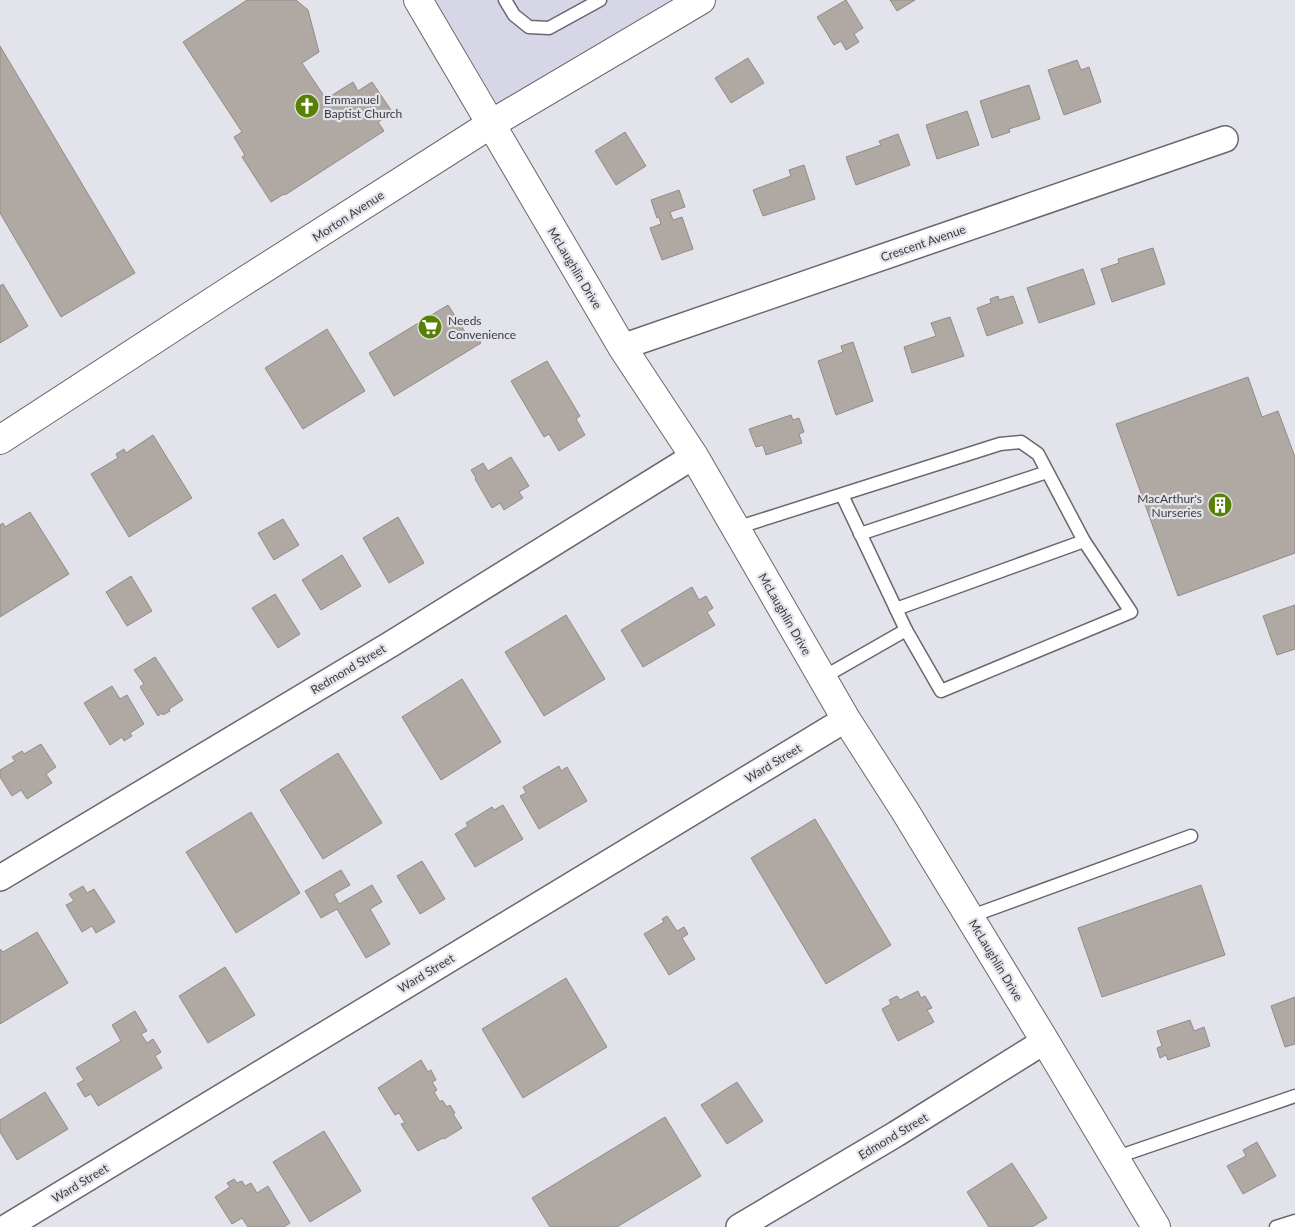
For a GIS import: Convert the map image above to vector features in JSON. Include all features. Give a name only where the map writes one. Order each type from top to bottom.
[{"type":"main road","name":"McLaughlin Drive","points":[[418,0],[622,347],[694,456],[846,719],[905,811],[1156,1227]]},
{"type":"main road","name":"Morton Avenue","points":[[0,440],[491,124],[700,0]]},
{"type":"street","name":"Crescent Avenue","points":[[622,347],[1224,139]]},
{"type":"street","name":"Redmond Street","points":[[0,878],[391,644],[694,456]]},
{"type":"street","name":"Ward Street","points":[[7,1227],[846,719]]},
{"type":"street","name":"Edmond Street","points":[[739,1227],[896,1134],[1045,1041]]},
{"type":"lane","points":[[505,0],[514,15],[529,27],[549,28],[600,0]]},
{"type":"lane","points":[[736,528],[1000,444],[1021,442],[1038,454],[1084,541],[1131,612],[941,691],[906,630],[842,495]]},
{"type":"lane","points":[[860,534],[1047,472]]},
{"type":"lane","points":[[896,609],[1084,541]]},
{"type":"lane","points":[[822,678],[906,630]]},
{"type":"lane","points":[[969,917],[1191,836]]},
{"type":"lane","points":[[1114,1158],[1295,1096]]},
{"type":"lane","points":[[1276,1227],[1295,1221]]},
{"type":"shaded area","points":[[418,0],[701,0],[491,124]]},
{"type":"building","name":"Emmanuel Baptist Church","points":[[247,0],[296,0],[308,10],[319,52],[302,63],[326,99],[353,82],[358,91],[372,82],[393,113],[378,122],[384,131],[285,195],[271,202],[242,157],[245,155],[234,137],[242,132],[183,42]]},
{"type":"building","points":[[846,0],[863,28],[854,34],[859,42],[846,50],[841,41],[834,45],[817,17]]},
{"type":"building","points":[[890,0],[915,0],[897,11]]},
{"type":"building","points":[[0,46],[135,273],[61,317],[0,213]]},
{"type":"building","points":[[748,58],[764,83],[731,103],[715,78]]},
{"type":"building","points":[[1077,60],[1081,70],[1089,67],[1101,102],[1064,115],[1048,70]]},
{"type":"building","points":[[1029,85],[1040,119],[1009,129],[1010,132],[992,138],[980,101]]},
{"type":"building","points":[[967,111],[979,145],[937,159],[926,125]]},
{"type":"building","points":[[625,132],[646,166],[616,185],[595,151]]},
{"type":"building","points":[[898,134],[910,165],[856,185],[846,157],[881,145],[879,141]]},
{"type":"building","points":[[804,165],[815,199],[763,216],[753,190],[791,176],[789,170]]},
{"type":"building","points":[[679,190],[685,207],[670,212],[673,220],[682,217],[693,249],[662,260],[650,228],[661,224],[651,200]]},
{"type":"building","points":[[1153,248],[1165,284],[1112,302],[1101,269],[1119,263],[1118,259]]},
{"type":"building","points":[[1083,269],[1095,304],[1039,323],[1027,288]]},
{"type":"building","points":[[3,284],[28,326],[0,343],[0,286]]},
{"type":"building","points":[[998,296],[999,300],[1013,296],[1023,323],[987,336],[977,308],[991,303],[990,299]]},
{"type":"building","points":[[448,305],[469,338],[475,334],[481,343],[394,396],[369,353]]},
{"type":"building","points":[[950,317],[964,356],[912,373],[904,347],[936,336],[931,323]]},
{"type":"building","points":[[327,329],[365,391],[303,429],[265,368]]},
{"type":"building","points":[[853,342],[873,401],[836,415],[818,361],[843,352],[841,346]]},
{"type":"building","points":[[547,361],[580,416],[576,419],[585,435],[559,451],[549,434],[544,437],[511,381]]},
{"type":"building","name":"MacArthur's Nurseries","points":[[1248,377],[1262,417],[1278,411],[1295,457],[1295,553],[1178,596],[1116,424]]},
{"type":"building","points":[[791,415],[793,420],[799,418],[804,432],[799,434],[802,443],[766,455],[763,445],[756,447],[749,429]]},
{"type":"building","points":[[153,435],[192,498],[129,537],[91,474],[118,458],[116,454],[124,449],[126,453]]},
{"type":"building","points":[[511,457],[529,486],[519,492],[523,498],[504,510],[500,503],[492,508],[471,470],[483,463],[488,471]]},
{"type":"building","points":[[30,512],[69,574],[0,617],[0,525],[3,523],[5,527]]},
{"type":"building","points":[[398,517],[424,563],[389,583],[363,538]]},
{"type":"building","points":[[283,519],[299,545],[274,560],[258,533]]},
{"type":"building","points":[[342,555],[361,586],[321,610],[302,580]]},
{"type":"building","points":[[131,576],[152,611],[127,626],[106,592]]},
{"type":"building","points":[[692,587],[699,600],[706,596],[713,608],[707,612],[715,625],[643,667],[621,630]]},
{"type":"building","points":[[275,594],[300,634],[278,648],[252,608]]},
{"type":"building","points":[[1295,605],[1295,649],[1277,655],[1263,616]]},
{"type":"building","points":[[566,615],[605,679],[544,716],[505,652]]},
{"type":"building","points":[[155,657],[183,700],[169,709],[170,711],[158,716],[140,687],[144,684],[134,670]]},
{"type":"building","points":[[462,679],[501,742],[441,780],[402,717]]},
{"type":"building","points":[[112,686],[120,699],[127,695],[144,724],[130,733],[132,736],[124,741],[122,737],[110,745],[84,703]]},
{"type":"building","points":[[41,744],[56,767],[46,774],[52,783],[27,799],[21,790],[12,796],[0,777],[0,770],[15,761],[12,757],[22,751],[24,754]]},
{"type":"building","points":[[338,753],[382,823],[323,859],[280,790]]},
{"type":"building","points":[[559,766],[561,771],[567,767],[587,801],[539,829],[520,796],[526,793],[523,787]]},
{"type":"building","points":[[503,805],[523,839],[475,867],[455,834],[468,826],[466,823],[492,807],[494,810]]},
{"type":"building","points":[[251,812],[300,893],[236,933],[186,852]]},
{"type":"building","points":[[815,819],[891,945],[826,984],[751,858]]},
{"type":"building","points":[[422,861],[445,899],[420,914],[397,876]]},
{"type":"building","points":[[341,870],[350,885],[334,894],[339,904],[372,885],[382,902],[370,909],[390,944],[366,958],[337,909],[321,918],[305,891]]},
{"type":"building","points":[[1201,885],[1225,955],[1102,997],[1078,928]]},
{"type":"building","points":[[83,886],[87,893],[94,889],[115,922],[96,933],[92,926],[82,932],[66,905],[74,901],[69,894]]},
{"type":"building","points":[[667,916],[677,931],[684,927],[688,934],[682,938],[695,959],[669,975],[644,934],[664,922],[662,919]]},
{"type":"building","points":[[37,932],[68,983],[0,1024],[0,949],[3,952]]},
{"type":"building","points":[[225,967],[255,1015],[208,1043],[179,996]]},
{"type":"building","points":[[566,978],[607,1047],[523,1098],[482,1029]]},
{"type":"building","points":[[918,991],[921,998],[925,996],[932,1008],[927,1010],[934,1022],[898,1041],[882,1009],[891,1004],[889,1000],[897,996],[900,1000]]},
{"type":"building","points":[[1295,997],[1295,1044],[1285,1047],[1271,1006]]},
{"type":"building","points":[[135,1011],[147,1031],[141,1034],[147,1043],[153,1039],[161,1052],[155,1056],[162,1068],[98,1106],[91,1094],[85,1097],[77,1084],[84,1080],[76,1068],[121,1041],[112,1025]]},
{"type":"building","points":[[1190,1020],[1194,1031],[1204,1027],[1210,1046],[1168,1060],[1166,1055],[1160,1058],[1157,1048],[1162,1046],[1157,1031]]},
{"type":"building","points":[[421,1060],[428,1072],[431,1070],[436,1080],[432,1082],[437,1090],[434,1092],[440,1102],[442,1100],[447,1107],[450,1105],[455,1113],[453,1114],[462,1128],[418,1151],[401,1124],[405,1123],[399,1113],[395,1115],[378,1088]]},
{"type":"building","points":[[737,1082],[763,1121],[727,1144],[701,1105]]},
{"type":"building","points":[[45,1092],[68,1129],[17,1160],[0,1132],[0,1120]]},
{"type":"building","points":[[665,1117],[701,1176],[617,1227],[550,1227],[532,1198]]},
{"type":"building","points":[[324,1131],[361,1191],[310,1222],[273,1162]]},
{"type":"building","points":[[1257,1142],[1276,1176],[1243,1194],[1227,1166],[1246,1156],[1243,1150]]},
{"type":"building","points":[[1012,1163],[1047,1218],[1032,1227],[989,1227],[967,1192]]},
{"type":"building","points":[[234,1179],[237,1183],[242,1181],[245,1186],[251,1183],[257,1193],[268,1186],[290,1223],[284,1227],[248,1227],[242,1218],[232,1224],[215,1197],[230,1187],[227,1183]]},
{"type":"place","name":"Emmanuel Baptist Church","points":[[307,106]]},
{"type":"place","name":"Needs Convenience","points":[[430,327]]},
{"type":"place","name":"MacArthur's Nurseries","points":[[1220,505]]}]
